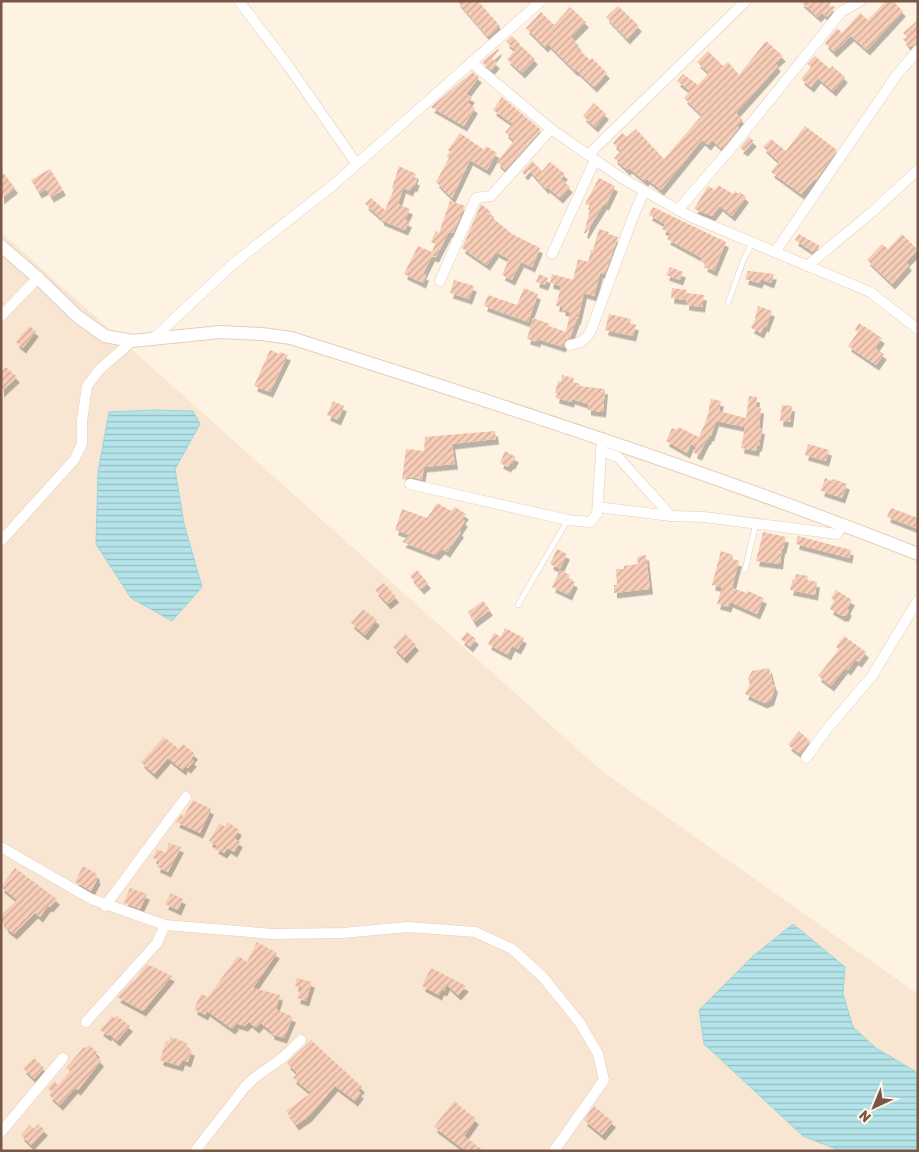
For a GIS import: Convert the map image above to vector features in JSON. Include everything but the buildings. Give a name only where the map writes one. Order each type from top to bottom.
[{"type":"street","points":[[239,1],[289,67],[356,163]]},
{"type":"street","points":[[154,338],[234,263],[332,186],[541,1]]},
{"type":"street","points":[[552,254],[591,157],[746,1]]},
{"type":"street","points":[[678,210],[732,148],[841,12],[860,1]]},
{"type":"street","points":[[775,252],[896,76],[918,50]]},
{"type":"street","points":[[470,62],[551,129],[620,177],[678,210],[728,234],[870,292],[918,329]]},
{"type":"street","points":[[440,281],[476,198],[491,196],[551,129]]},
{"type":"street","points":[[807,266],[872,212],[918,170]]},
{"type":"street","points":[[570,345],[582,343],[588,338],[644,191]]},
{"type":"street","points":[[1,246],[38,278],[77,316],[105,336],[132,341],[220,332],[262,334],[291,338],[602,445],[842,524],[918,554]]},
{"type":"street","points":[[1,316],[38,278]]},
{"type":"street","points":[[1,542],[74,460],[82,444],[82,421],[87,386],[99,370],[132,341]]},
{"type":"street","points":[[410,484],[568,520],[590,522],[597,514],[602,445]]},
{"type":"street","points":[[602,445],[618,457],[671,516]]},
{"type":"street","points":[[598,507],[671,516],[704,517],[837,534],[842,524]]},
{"type":"street","points":[[806,758],[827,729],[872,676],[918,600]]},
{"type":"street","points":[[105,906],[186,797]]},
{"type":"street","points":[[1,847],[105,906],[165,925],[273,934],[342,933],[408,927],[475,932],[512,949],[542,976],[580,1023],[598,1054],[604,1080],[554,1151]]},
{"type":"street","points":[[86,1022],[157,943],[165,925]]},
{"type":"street","points":[[195,1151],[245,1087],[281,1059],[301,1040]]},
{"type":"street","points":[[1,1132],[63,1058]]},
{"type":"lane","points":[[728,303],[743,261],[752,243]]},
{"type":"lane","points":[[518,605],[568,520]]},
{"type":"lane","points":[[745,570],[756,523]]},
{"type":"shaded area","points":[[1,232],[603,772],[918,994],[918,1151],[1,1151]]},
{"type":"water","points":[[193,411],[200,424],[175,469],[184,524],[202,587],[172,621],[131,598],[96,544],[98,472],[109,412]]},
{"type":"water","points":[[793,924],[845,967],[843,994],[853,1027],[876,1048],[918,1073],[918,1151],[841,1151],[803,1136],[704,1044],[699,1010],[753,956]]}]
